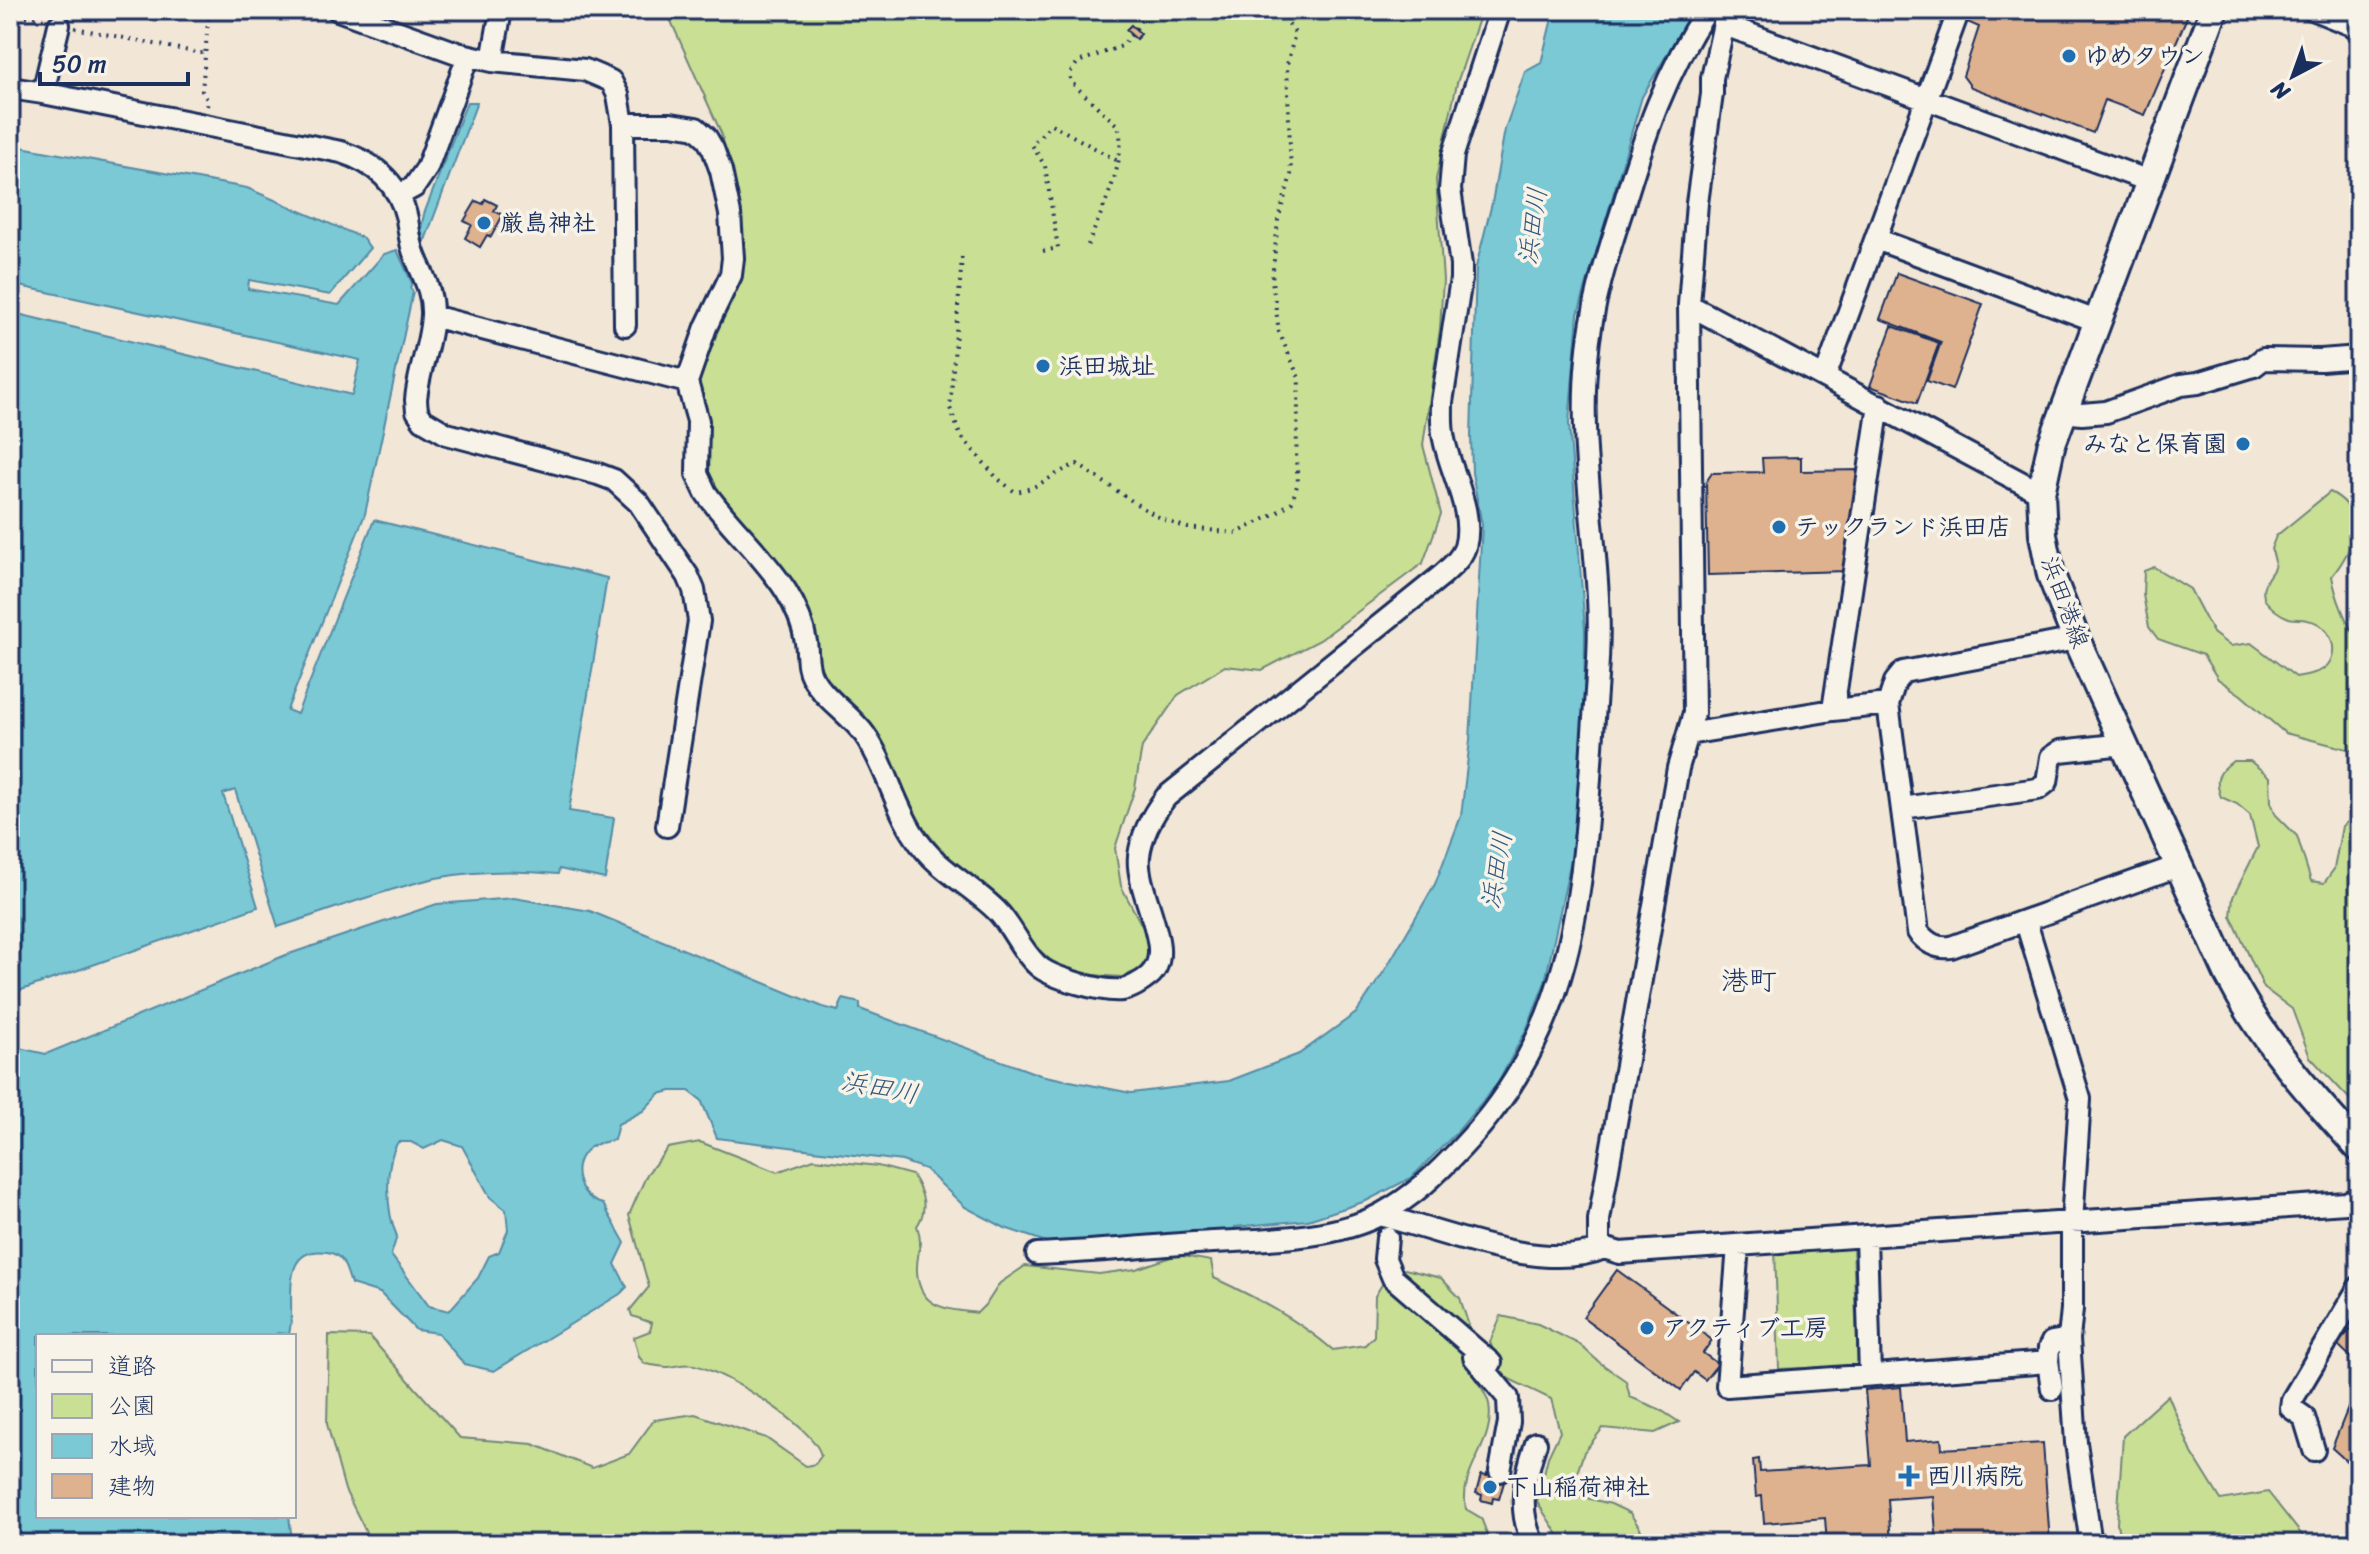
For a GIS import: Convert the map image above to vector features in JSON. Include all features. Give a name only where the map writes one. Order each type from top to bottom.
[{"type":"main road","name":"浜田港線","points":[[2214,10],[2051,446],[2041,493],[2043,535],[2051,575],[2076,639],[2228,974],[2257,1025],[2291,1073],[2359,1148]]},
{"type":"street","points":[[338,10],[468,56],[598,74],[611,81],[618,95],[623,124],[625,325]]},
{"type":"street","points":[[492,61],[501,10]]},
{"type":"street","points":[[623,124],[671,124],[696,128],[713,149],[721,171],[730,214],[733,258],[731,275],[706,327],[687,382],[698,421],[697,474],[706,493],[786,590],[799,615],[812,678],[865,734],[917,841],[935,861],[998,912],[1037,965],[1047,972],[1103,988],[1122,990],[1150,975],[1161,953],[1159,937],[1140,882],[1139,858],[1152,814],[1166,797],[1441,576],[1464,550],[1464,513],[1458,480],[1443,437],[1442,420],[1442,402],[1461,279],[1450,190],[1453,155],[1459,132],[1500,10]]},
{"type":"street","points":[[1037,1254],[1123,1251],[1286,1237],[1353,1225],[1379,1215],[1420,1190],[1494,1110],[1514,1082],[1541,1031],[1563,970],[1584,868],[1599,633],[1584,402],[1589,336],[1613,237],[1661,90],[1707,10]]},
{"type":"street","points":[[1825,377],[1959,10]]},
{"type":"street","points":[[2314,10],[2359,28]]},
{"type":"street","points":[[1604,1248],[1598,1235],[1599,1220],[1616,1110],[1678,768],[1694,713],[1689,305],[1712,78],[1726,17],[1927,98],[2149,181]]},
{"type":"street","points":[[43,93],[59,25]]},
{"type":"street","points":[[399,195],[414,187],[427,168],[468,56]]},
{"type":"street","points":[[10,88],[204,124],[355,157],[384,175],[399,195],[414,255],[429,285],[432,316],[417,388],[417,411],[423,420],[447,434],[614,480],[639,503],[694,590],[699,621],[667,826]]},
{"type":"street","points":[[1876,239],[2099,322]]},
{"type":"street","points":[[1689,305],[2041,493]]},
{"type":"street","points":[[432,316],[687,382]]},
{"type":"street","points":[[2063,412],[2106,412],[2181,385],[2254,366],[2263,359],[2307,361],[2359,357]]},
{"type":"street","points":[[1833,710],[1879,405]]},
{"type":"street","points":[[2076,639],[1903,672],[1895,682],[1888,704],[1918,932],[1924,939],[1943,948],[1951,947],[2178,866]]},
{"type":"street","points":[[1688,734],[1888,704]]},
{"type":"street","points":[[1902,808],[2038,789],[2047,782],[2051,757],[2060,751],[2124,744]]},
{"type":"street","points":[[2026,922],[2080,1099],[2069,1339],[2076,1443],[2091,1544]]},
{"type":"street","points":[[1379,1215],[1527,1254],[1561,1257],[1585,1256],[1604,1248],[1620,1253],[1738,1246],[2346,1203],[2359,1197]]},
{"type":"street","points":[[1866,1236],[1870,1376]]},
{"type":"street","points":[[1387,1238],[1385,1259],[1393,1278],[1491,1363]]},
{"type":"street","points":[[1738,1246],[1727,1386],[2048,1361]]},
{"type":"street","points":[[2314,1450],[2304,1417],[2291,1408],[2292,1400],[2359,1287]]},
{"type":"street","points":[[2052,1389],[2048,1361],[2050,1344],[2069,1339]]},
{"type":"street","points":[[1468,1346],[1508,1398],[1509,1422],[1500,1471]]},
{"type":"street","points":[[1534,1544],[1524,1513],[1524,1480],[1536,1443]]},
{"type":"path","points":[[204,124],[208,101],[202,91],[209,10]]},
{"type":"path","points":[[1136,29],[1147,10]]},
{"type":"path","points":[[962,257],[950,408],[960,435],[997,478],[1015,492],[1030,490],[1061,470],[1077,464],[1164,520],[1188,528],[1237,533],[1292,502],[1298,482],[1299,378],[1279,332],[1272,280],[1278,220],[1291,175],[1287,65],[1295,33],[1278,10]]},
{"type":"path","points":[[10,15],[47,19],[59,25],[206,53]]},
{"type":"path","points":[[1088,245],[1118,161],[1121,135],[1118,126],[1071,82],[1069,74],[1078,62],[1122,46],[1131,35]]},
{"type":"path","points":[[1043,251],[1058,248],[1045,166],[1032,145],[1051,124],[1118,161]]},
{"type":"green space","points":[[666,10],[1482,10],[1457,83],[1436,179],[1443,280],[1440,329],[1423,445],[1441,514],[1423,563],[1320,640],[1262,670],[1225,666],[1178,695],[1142,747],[1135,788],[1115,848],[1121,886],[1151,943],[1139,970],[1122,977],[1090,975],[1054,963],[1038,949],[1012,915],[949,860],[919,822],[898,780],[831,689],[819,670],[812,636],[713,491],[705,466],[700,362],[716,319],[732,185],[722,135]]},
{"type":"green space","points":[[2330,492],[2350,509],[2353,520],[2351,543],[2332,576],[2342,610],[2359,641],[2359,752],[2285,733],[2218,679],[2203,655],[2158,639],[2149,627],[2143,595],[2144,571],[2154,567],[2190,589],[2213,633],[2230,646],[2251,643],[2296,677],[2322,670],[2330,662],[2333,651],[2328,633],[2313,621],[2291,619],[2278,613],[2264,599],[2263,589],[2275,562],[2271,549],[2276,536]]},
{"type":"green space","points":[[2233,761],[2250,761],[2270,777],[2271,802],[2276,815],[2297,836],[2311,881],[2324,883],[2334,869],[2342,826],[2359,814],[2359,1109],[2310,1057],[2292,1009],[2264,988],[2231,916],[2233,897],[2258,847],[2250,815],[2237,804],[2221,797],[2219,791],[2219,776]]},
{"type":"green space","points":[[700,1142],[777,1172],[814,1159],[878,1166],[912,1175],[922,1194],[924,1206],[917,1226],[920,1239],[917,1265],[919,1284],[929,1300],[955,1310],[977,1313],[1000,1283],[1025,1266],[1099,1274],[1136,1269],[1177,1255],[1211,1261],[1214,1278],[1276,1310],[1333,1350],[1365,1345],[1374,1336],[1375,1296],[1387,1276],[1405,1269],[1441,1278],[1460,1298],[1469,1326],[1463,1360],[1482,1387],[1489,1404],[1487,1432],[1467,1481],[1465,1495],[1466,1509],[1481,1518],[1491,1544],[372,1544],[345,1490],[327,1424],[329,1335],[369,1336],[460,1438],[533,1444],[592,1468],[629,1454],[654,1420],[695,1414],[766,1438],[806,1466],[815,1464],[821,1456],[803,1430],[746,1389],[708,1369],[685,1364],[669,1367],[645,1364],[639,1357],[634,1337],[650,1331],[652,1323],[632,1316],[630,1310],[649,1287],[629,1215],[647,1174],[668,1148]]},
{"type":"green space","points":[[1853,1247],[1858,1366],[1779,1369],[1775,1249]]},
{"type":"green space","points":[[1501,1316],[1538,1324],[1579,1344],[1626,1381],[1630,1397],[1659,1409],[1679,1422],[1655,1433],[1603,1428],[1584,1452],[1570,1494],[1611,1504],[1630,1513],[1650,1544],[1564,1544],[1537,1502],[1548,1457],[1560,1432],[1551,1399],[1503,1376],[1490,1342]]},
{"type":"green space","points":[[2168,1395],[2192,1453],[2221,1500],[2268,1492],[2309,1544],[2121,1544],[2117,1524],[2123,1436]]},
{"type":"water","name":"浜田川","points":[[1554,10],[1693,10],[1642,97],[1578,314],[1569,423],[1585,630],[1584,719],[1572,855],[1545,982],[1527,1028],[1498,1083],[1458,1131],[1411,1178],[1366,1201],[1308,1220],[1235,1227],[1232,1234],[1058,1246],[1005,1228],[965,1207],[925,1169],[902,1161],[717,1138],[701,1100],[689,1091],[659,1094],[643,1111],[618,1124],[614,1140],[589,1148],[582,1155],[577,1172],[582,1189],[603,1204],[625,1243],[615,1264],[627,1287],[494,1371],[464,1364],[438,1333],[416,1330],[380,1293],[351,1284],[341,1259],[327,1252],[311,1252],[301,1258],[295,1268],[289,1334],[36,1334],[36,1518],[289,1518],[292,1541],[296,1544],[10,1544],[10,1046],[46,1054],[286,955],[437,904],[514,898],[590,911],[823,1007],[838,1011],[843,999],[860,1003],[860,1009],[1040,1075],[1131,1093],[1229,1081],[1299,1054],[1356,1013],[1435,884],[1461,816],[1470,740],[1482,525],[1472,473],[1471,436],[1476,267],[1492,203],[1505,129],[1525,72],[1541,63]],"holes":[[[443,1140],[462,1146],[490,1197],[506,1210],[508,1230],[499,1252],[489,1256],[478,1278],[449,1311],[429,1306],[391,1255],[397,1236],[388,1189],[390,1163],[398,1142],[411,1142],[424,1149]]]},
{"type":"water","points":[[467,102],[477,102],[424,243],[421,229],[424,214]]},
{"type":"water","points":[[10,145],[247,188],[363,238],[370,248],[330,295],[249,280],[248,289],[339,305],[384,254],[397,250],[413,292],[365,514],[287,710],[297,714],[374,520],[607,578],[569,811],[614,818],[605,879],[559,869],[558,874],[497,872],[451,875],[397,888],[278,927],[235,790],[223,794],[258,907],[10,994],[10,312],[352,395],[360,360],[10,284]]},
{"type":"building","name":"ゆめタウン","points":[[1969,10],[2190,10],[2145,115],[2105,100],[2093,133],[1971,87],[1963,76],[1979,27],[1965,21]]},
{"type":"building","points":[[1131,25],[1141,34],[1136,39],[1126,30]]},
{"type":"building","name":"厳島神社","points":[[485,199],[497,205],[494,211],[503,215],[491,237],[487,235],[480,247],[465,238],[472,225],[464,221],[476,201],[483,204]]},
{"type":"building","points":[[1897,273],[1983,304],[1952,390],[1927,381],[1941,342],[1880,319]]},
{"type":"building","points":[[1892,326],[1939,343],[1917,403],[1870,386]]},
{"type":"building","name":"テックランド浜田店","points":[[1801,457],[1801,471],[1860,470],[1846,571],[1708,575],[1706,482],[1712,473],[1763,472],[1762,458]]},
{"type":"building","name":"アクティブ工房","points":[[1617,1270],[1712,1340],[1703,1353],[1718,1364],[1705,1380],[1694,1372],[1681,1390],[1583,1317]]},
{"type":"building","points":[[2359,1321],[2359,1365],[2337,1344]]},
{"type":"building","points":[[1901,1387],[1905,1442],[1941,1439],[1942,1449],[2043,1443],[2050,1544],[1937,1544],[1933,1496],[1888,1499],[1891,1544],[1827,1544],[1825,1518],[1764,1523],[1762,1496],[1756,1497],[1753,1460],[1759,1459],[1760,1472],[1871,1465],[1865,1390]]},
{"type":"building","points":[[2350,1403],[2359,1406],[2359,1463],[2353,1467],[2332,1448]]},
{"type":"building","name":"下山稲荷神社","points":[[1481,1475],[1500,1477],[1499,1480],[1504,1482],[1499,1499],[1493,1498],[1492,1503],[1481,1500],[1482,1495],[1476,1493]]},
{"type":"place","name":"ゆめタウン","points":[[2069,56]]},
{"type":"place","name":"厳島神社","points":[[484,223]]},
{"type":"place","name":"浜田城址","points":[[1043,366]]},
{"type":"place","name":"みなと保育園","points":[[2243,444]]},
{"type":"place","name":"テックランド浜田店","points":[[1779,527]]},
{"type":"place","name":"アクティブ工房","points":[[1647,1328]]},
{"type":"place","name":"西川病院","points":[[1909,1476]]},
{"type":"place","name":"下山稲荷神社","points":[[1490,1487]]},
{"type":"district","name":"港町","points":[[1749,980]]}]
